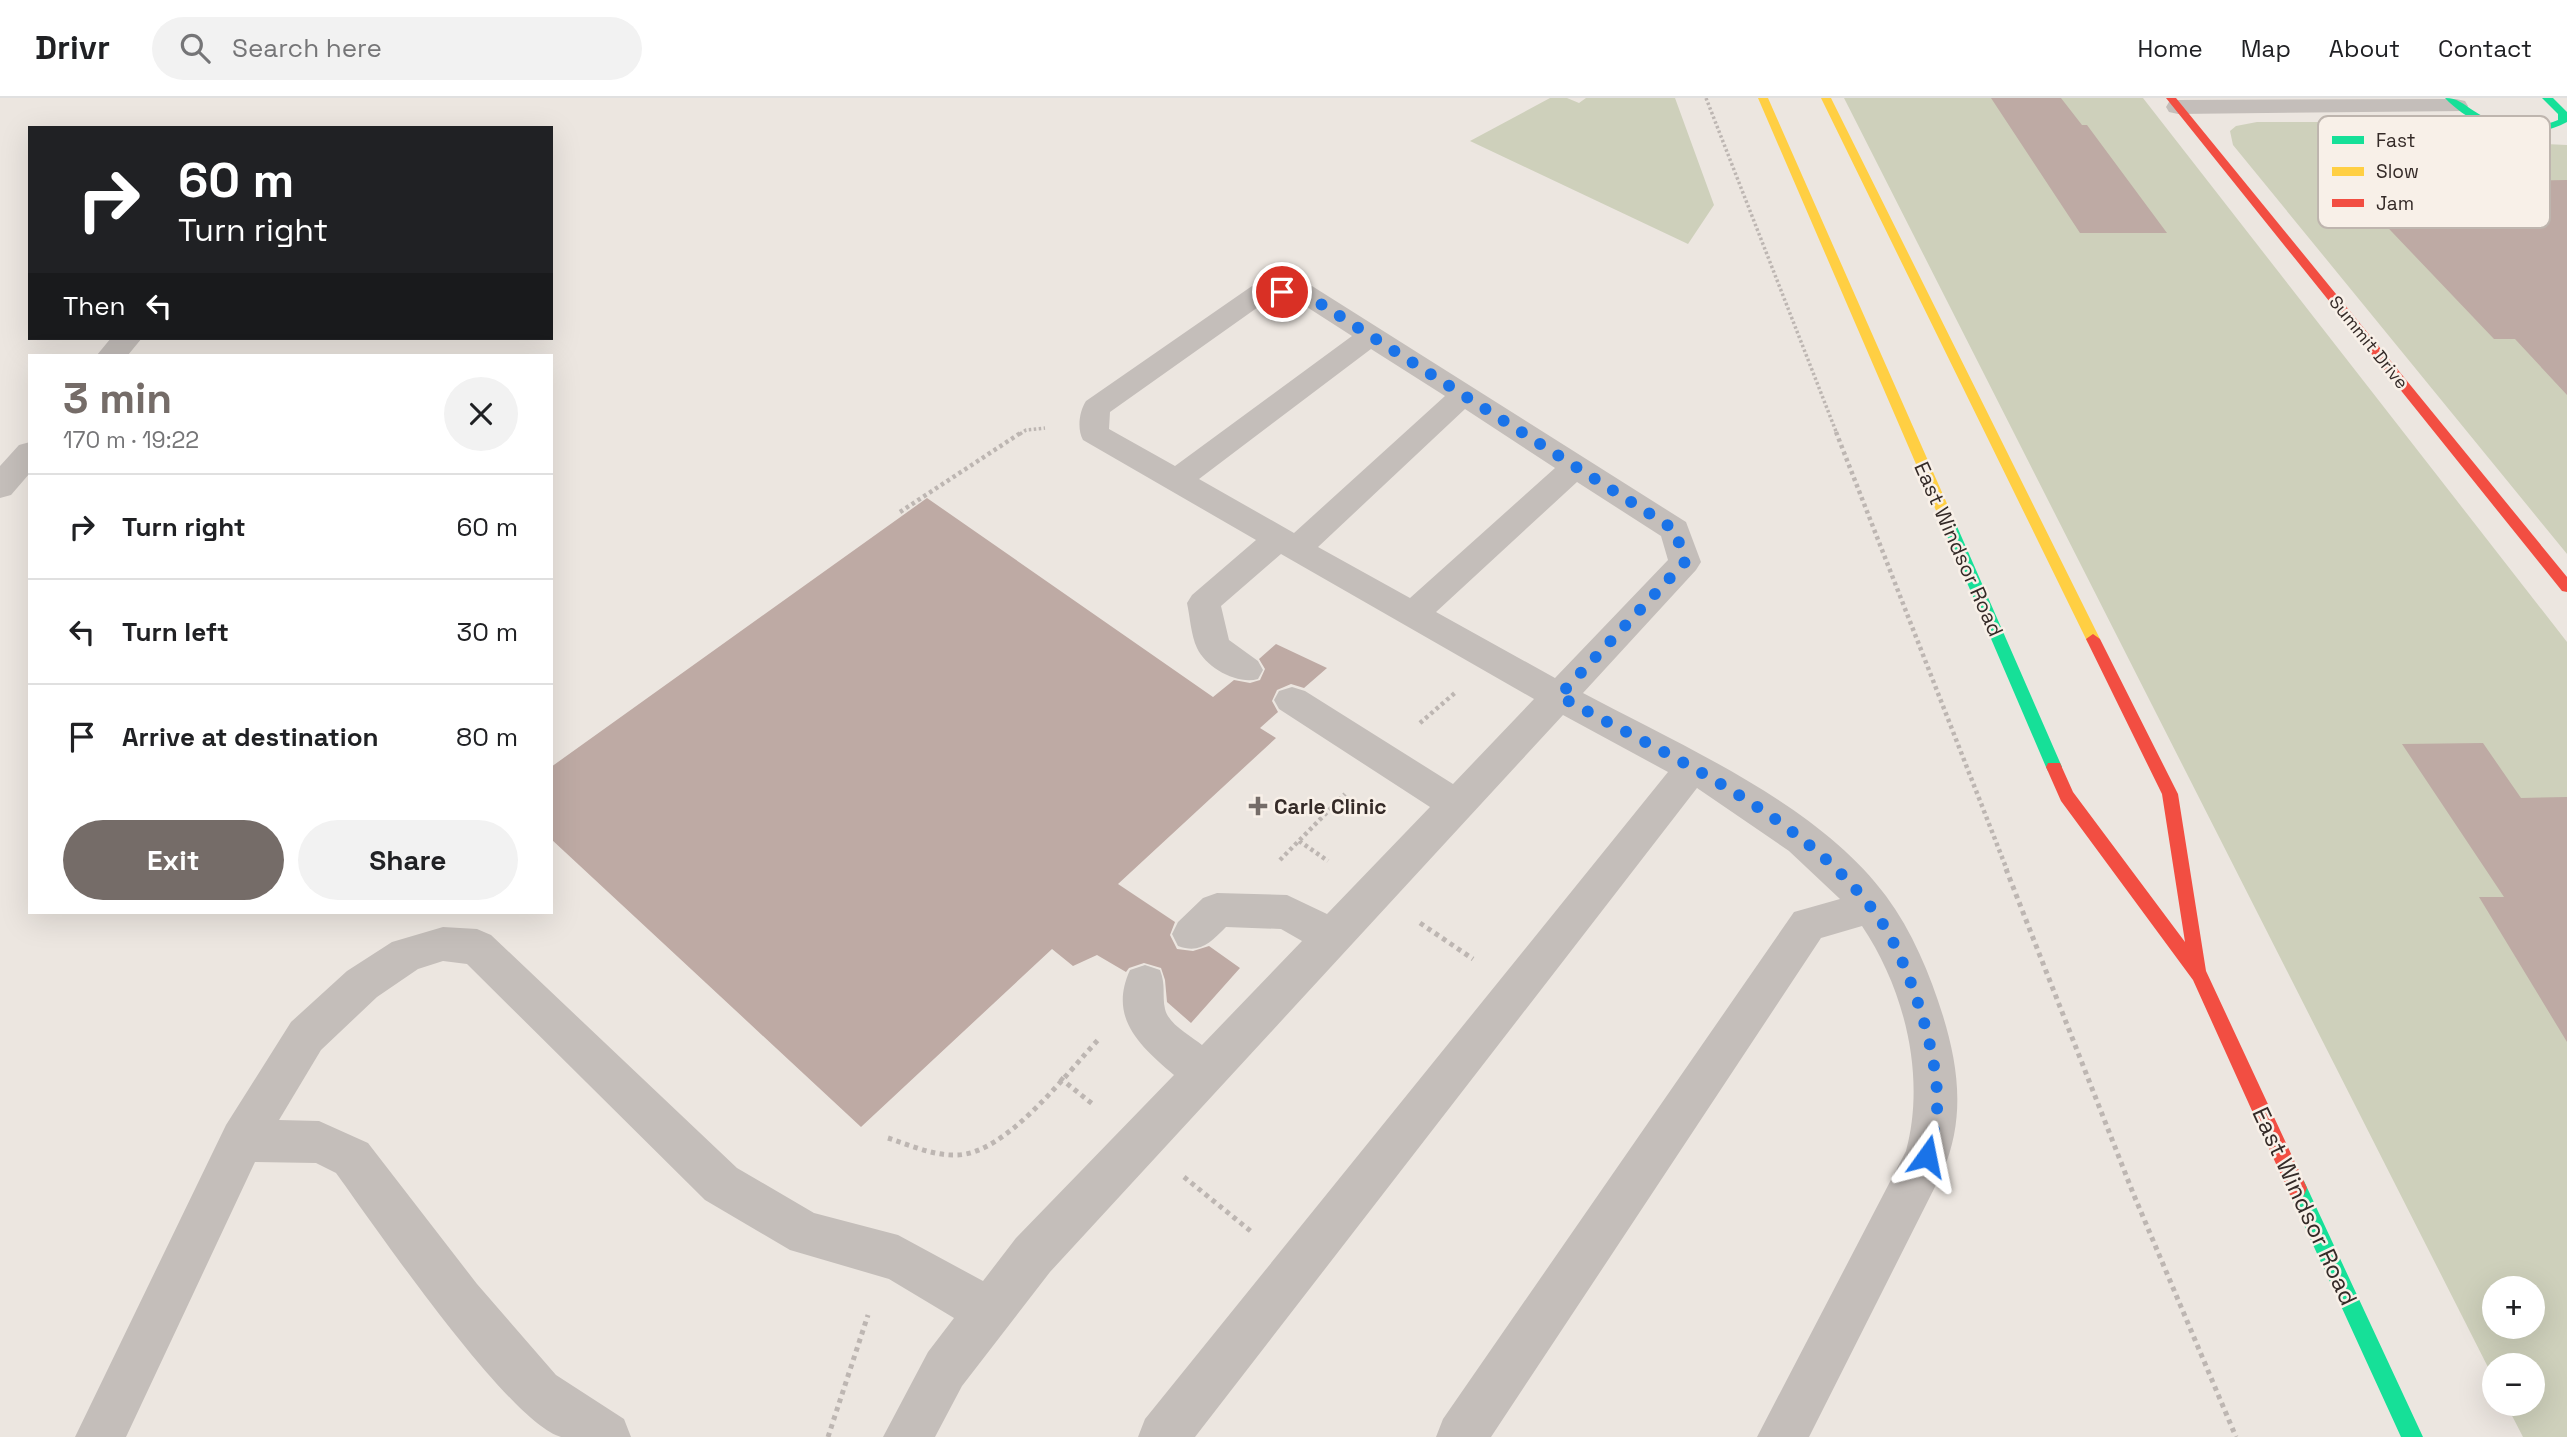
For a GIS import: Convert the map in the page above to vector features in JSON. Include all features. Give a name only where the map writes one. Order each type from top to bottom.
[{"type":"main road","name":"East Windsor Road","points":[[1763,98],[2067,796],[2199,975],[2412,1437]]},
{"type":"main road","name":"East Windsor Road","points":[[1826,98],[2171,794],[2199,975]]},
{"type":"main road","points":[[2547,98],[2563,113],[2563,121],[2557,127],[2550,128]]},
{"type":"main road","name":"Summit Drive","points":[[2175,102],[2567,587]]},
{"type":"main road","points":[[2453,102],[2475,116]]},
{"type":"street","points":[[2175,102],[2453,102]]},
{"type":"street","points":[[113,354],[125,340]]},
{"type":"street","points":[[0,488],[28,454]]},
{"type":"lane","points":[[908,1437],[945,1369],[1033,1255],[1456,805],[1559,696],[1685,562],[1675,530],[1302,292],[1262,292],[1096,408],[1094,433],[1559,696],[1692,768],[1781,823],[1836,869],[1871,907],[1904,964],[1928,1033],[1937,1110],[1927,1156],[1905,1205],[1782,1437]]},
{"type":"lane","points":[[1177,480],[1370,336]]},
{"type":"lane","points":[[1246,670],[1213,646],[1204,603],[1288,543],[1462,395]]},
{"type":"lane","points":[[1413,614],[1575,467]]},
{"type":"lane","points":[[1292,699],[1456,805]]},
{"type":"lane","points":[[1163,1437],[1692,768]]},
{"type":"lane","points":[[1461,1437],[1808,924],[1871,907]]},
{"type":"lane","points":[[1192,934],[1217,910],[1246,909],[1287,912],[1332,937]]},
{"type":"lane","points":[[100,1437],[242,1140],[306,1037],[362,984],[406,955],[443,944],[477,947],[721,1185],[806,1234],[898,1258],[989,1312]]},
{"type":"lane","points":[[1145,983],[1144,1012],[1155,1033],[1204,1073]]},
{"type":"lane","points":[[242,1140],[318,1142],[352,1158],[460,1301],[538,1392],[606,1437]]},
{"type":"path","points":[[1706,98],[2133,1193],[2236,1437]]},
{"type":"path","points":[[900,512],[1026,430],[1095,422]]},
{"type":"path","points":[[828,1437],[868,1315]]},
{"type":"green space","points":[[1550,98],[1567,98],[1579,103],[1586,98],[1675,98],[1714,205],[1688,244],[1470,141]]},
{"type":"green space","points":[[1844,98],[2143,98],[2567,642],[2567,1437],[2523,1437],[2512,1416],[2545,1416],[2545,1353],[2482,1353],[2482,1355]]},
{"type":"green space","points":[[2257,122],[2318,122],[2318,228],[2550,228],[2550,144],[2567,145],[2567,554],[2233,145],[2230,131],[2236,126]]},
{"type":"building","points":[[1991,98],[2061,98],[2082,125],[2087,125],[2167,233],[2080,233]]},
{"type":"building","points":[[2550,180],[2567,180],[2567,395],[2515,339],[2494,339],[2388,228],[2550,228]]},
{"type":"building","points":[[927,498],[1213,697],[1234,680],[1250,683],[1260,680],[1265,669],[1259,659],[1276,644],[1327,668],[1304,688],[1291,684],[1277,690],[1272,701],[1278,712],[1260,728],[1276,738],[1118,884],[1175,922],[1170,935],[1177,949],[1193,951],[1209,946],[1240,968],[1191,1023],[1167,1002],[1161,968],[1144,963],[1129,968],[1126,972],[1097,955],[1073,966],[1052,949],[861,1127],[553,841],[553,766]]},
{"type":"building","points":[[2483,743],[2521,798],[2567,797],[2567,1042],[2479,897],[2504,897],[2402,744]]},
{"type":"traffic: fast","points":[[2450,98],[2474,116]]},
{"type":"traffic: fast","points":[[2547,98],[2563,113],[2563,121],[2550,127]]},
{"type":"traffic: fast","points":[[1945,515],[2054,767]]},
{"type":"traffic: fast","points":[[2297,1188],[2412,1437]]},
{"type":"traffic: slow","points":[[1763,98],[1945,515]]},
{"type":"traffic: slow","points":[[1826,98],[2093,639]]},
{"type":"traffic: jam","points":[[2171,98],[2567,587]]},
{"type":"traffic: jam","points":[[2093,639],[2170,794],[2198,970]]},
{"type":"traffic: jam","points":[[2054,767],[2067,796],[2199,975],[2297,1188]]},
{"type":"place","name":"Carle Clinic","points":[[1258,806]]},
{"type":"route","points":[[1282,292],[1302,292],[1675,530],[1685,562],[1559,696],[1692,768],[1781,823],[1836,869],[1871,907],[1904,964],[1928,1033],[1937,1110],[1927,1156]]}]
